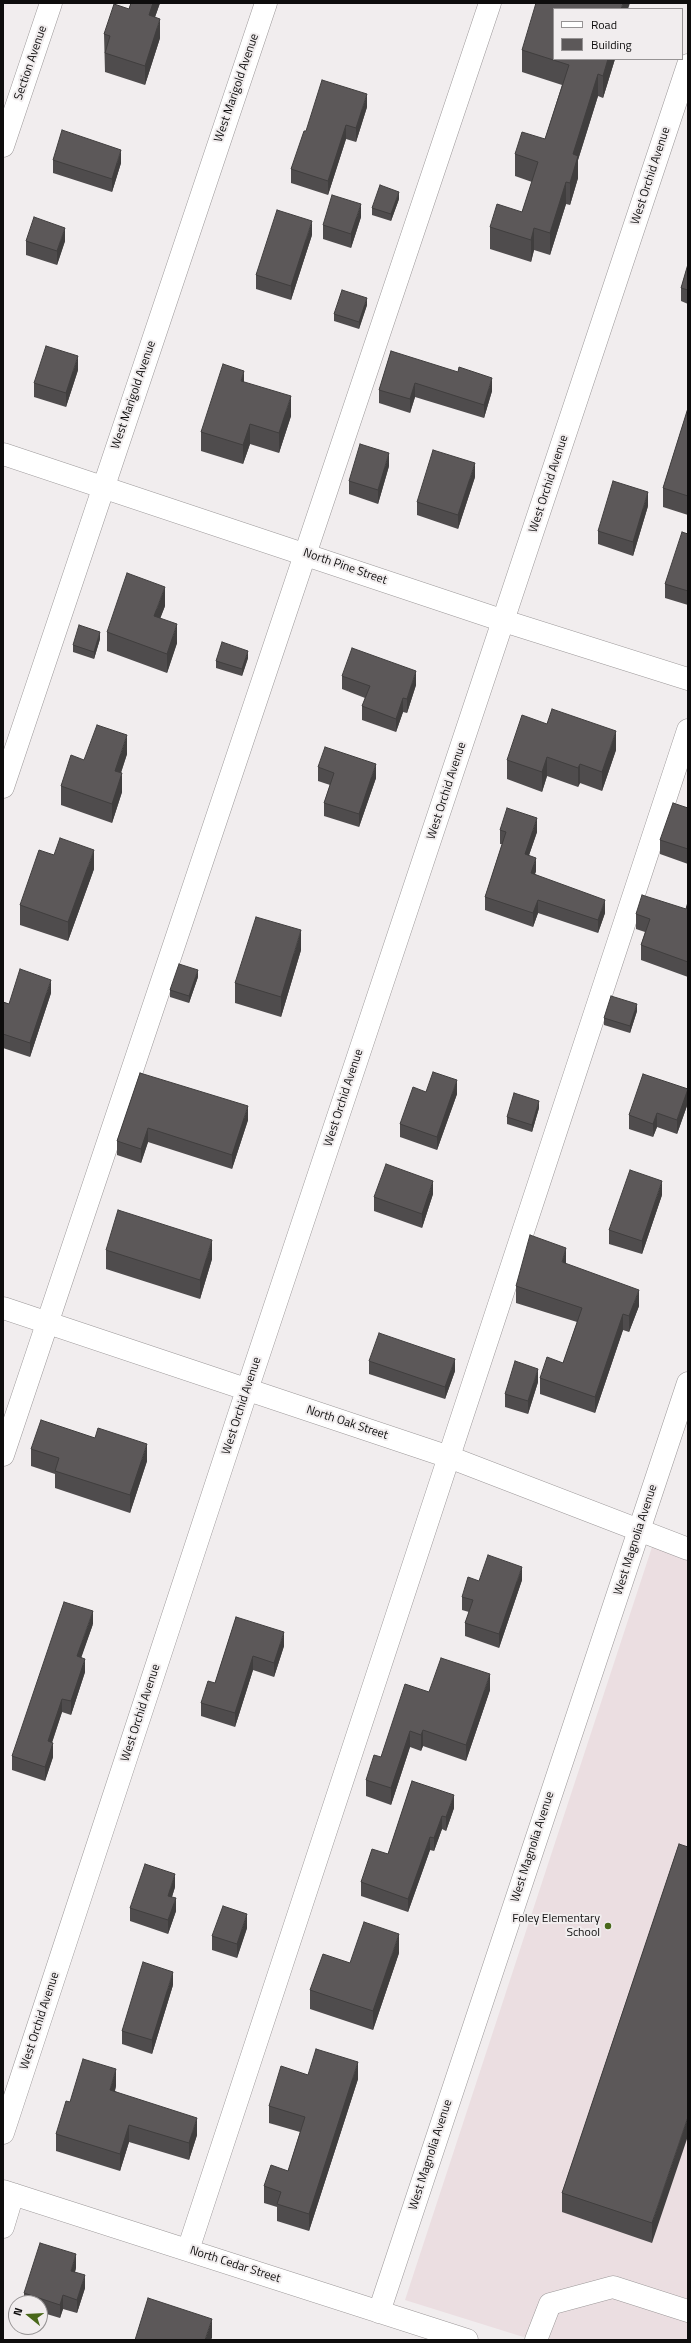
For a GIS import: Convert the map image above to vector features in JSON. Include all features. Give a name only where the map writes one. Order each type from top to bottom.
[{"type":"street","name":"Section Avenue","points":[[3,146],[51,3]]},
{"type":"street","name":"West Marigold Avenue","points":[[3,787],[266,3]]},
{"type":"street","points":[[3,1456],[46,1323],[306,554],[490,3]]},
{"type":"street","name":"West Orchid Avenue","points":[[3,2133],[247,1390],[688,65]]},
{"type":"street","name":"North Pine Street","points":[[3,454],[504,621],[688,679]]},
{"type":"street","points":[[188,2250],[688,730]]},
{"type":"street","name":"North Oak Street","points":[[3,1308],[449,1457],[688,1549]]},
{"type":"street","name":"West Magnolia Avenue","points":[[379,2312],[688,1383]]},
{"type":"street","points":[[3,2227],[8,2193]]},
{"type":"street","name":"North Cedar Street","points":[[8,2193],[467,2340]]},
{"type":"street","points":[[536,2340],[550,2304],[613,2287],[688,2311]]},
{"type":"shaded area","name":"Foley Elementary School","points":[[654,1541],[688,1553],[688,2340],[533,2340],[405,2300]]},
{"type":"building","points":[[131,3],[153,3],[149,15],[160,19],[145,66],[105,53],[110,36],[104,34],[114,4],[129,9]]},
{"type":"building","points":[[536,3],[623,3],[621,8],[553,8],[553,60],[522,50]]},
{"type":"building","points":[[553,60],[608,60],[603,76],[598,74],[573,154],[578,156],[570,183],[566,182],[550,233],[534,228],[531,240],[490,227],[497,204],[522,212],[538,162],[515,154],[522,132],[545,139],[569,65]]},
{"type":"building","points":[[322,80],[367,94],[356,128],[346,125],[328,181],[291,169],[304,131],[306,131]]},
{"type":"building","points":[[62,130],[121,150],[112,179],[53,160]]},
{"type":"building","points":[[380,185],[399,192],[391,214],[372,208]]},
{"type":"building","points":[[332,195],[361,204],[351,234],[323,225]]},
{"type":"building","points":[[277,210],[312,221],[291,286],[256,275]]},
{"type":"building","points":[[34,217],[65,228],[57,251],[26,241]]},
{"type":"building","points":[[688,264],[688,290],[681,288]]},
{"type":"building","points":[[342,290],[367,298],[359,322],[334,314]]},
{"type":"building","points":[[46,346],[78,356],[66,393],[34,383]]},
{"type":"building","points":[[391,351],[458,372],[459,367],[492,378],[484,405],[415,383],[410,399],[379,390]]},
{"type":"building","points":[[223,364],[244,371],[241,381],[291,396],[279,433],[250,424],[243,445],[201,432]]},
{"type":"building","points":[[688,408],[688,496],[663,488]]},
{"type":"building","points":[[360,444],[389,453],[378,490],[349,481]]},
{"type":"building","points":[[433,450],[475,463],[458,515],[417,502]]},
{"type":"building","points":[[613,481],[648,492],[633,542],[598,531]]},
{"type":"building","points":[[682,532],[688,534],[688,591],[665,584]]},
{"type":"building","points":[[127,573],[165,587],[154,616],[177,624],[167,654],[107,632]]},
{"type":"building","points":[[79,625],[100,632],[94,652],[73,645]]},
{"type":"building","points":[[222,642],[248,651],[242,669],[216,661]]},
{"type":"building","points":[[352,648],[416,671],[407,699],[403,698],[396,719],[362,706],[370,686],[342,676]]},
{"type":"building","points":[[552,709],[616,731],[602,772],[580,764],[578,768],[547,757],[542,772],[507,760],[522,715],[547,724]]},
{"type":"building","points":[[97,725],[127,735],[115,771],[122,773],[112,804],[61,786],[71,755],[84,760]]},
{"type":"building","points":[[325,747],[376,764],[359,814],[324,803],[334,773],[318,767]]},
{"type":"building","points":[[673,803],[688,808],[688,849],[660,840]]},
{"type":"building","points":[[507,808],[537,818],[525,854],[536,858],[531,873],[605,900],[598,920],[538,900],[533,913],[485,897],[506,832],[500,830]]},
{"type":"building","points":[[60,838],[94,850],[68,922],[20,905],[39,850],[54,855]]},
{"type":"building","points":[[642,895],[686,909],[688,902],[688,962],[641,945],[650,919],[636,914]]},
{"type":"building","points":[[256,917],[301,930],[281,997],[235,983]]},
{"type":"building","points":[[179,964],[198,970],[189,996],[170,990]]},
{"type":"building","points":[[20,969],[51,980],[30,1043],[3,1034],[3,1002],[9,1004]]},
{"type":"building","points":[[611,996],[637,1004],[630,1026],[604,1018]]},
{"type":"building","points":[[433,1072],[457,1080],[437,1137],[400,1124],[413,1087],[426,1092]]},
{"type":"building","points":[[140,1073],[248,1106],[232,1155],[148,1128],[141,1149],[117,1141]]},
{"type":"building","points":[[643,1074],[688,1089],[677,1120],[657,1113],[653,1124],[629,1115]]},
{"type":"building","points":[[514,1093],[539,1101],[532,1125],[507,1117]]},
{"type":"building","points":[[386,1164],[433,1181],[422,1214],[374,1197]]},
{"type":"building","points":[[630,1170],[662,1181],[642,1241],[609,1230]]},
{"type":"building","points":[[118,1210],[212,1240],[200,1280],[106,1250]]},
{"type":"building","points":[[530,1235],[566,1248],[562,1262],[639,1290],[629,1316],[623,1314],[595,1397],[540,1378],[547,1357],[563,1363],[582,1308],[516,1286]]},
{"type":"building","points":[[379,1333],[455,1359],[445,1387],[369,1361]]},
{"type":"building","points":[[515,1361],[538,1369],[528,1401],[505,1394]]},
{"type":"building","points":[[41,1420],[95,1438],[98,1428],[147,1444],[130,1495],[55,1471],[59,1458],[31,1449]]},
{"type":"building","points":[[488,1555],[522,1567],[499,1634],[465,1623],[473,1600],[462,1597],[468,1577],[479,1581]]},
{"type":"building","points":[[64,1602],[93,1611],[77,1656],[85,1659],[71,1701],[62,1699],[48,1741],[53,1743],[45,1767],[12,1756]]},
{"type":"building","points":[[236,1617],[284,1632],[274,1663],[253,1656],[235,1713],[201,1703],[208,1681],[215,1683]]},
{"type":"building","points":[[441,1658],[490,1674],[466,1745],[423,1730],[421,1735],[410,1731],[391,1788],[366,1780],[374,1755],[381,1757],[405,1684],[429,1692]]},
{"type":"building","points":[[412,1781],[454,1795],[446,1817],[442,1816],[434,1838],[430,1837],[408,1899],[361,1882],[372,1849],[388,1854]]},
{"type":"building","points":[[679,1844],[688,1847],[688,2117],[652,2223],[562,2193]]},
{"type":"building","points":[[145,1864],[175,1874],[168,1896],[176,1898],[168,1920],[130,1908]]},
{"type":"building","points":[[223,1906],[247,1914],[237,1944],[212,1936]]},
{"type":"building","points":[[364,1922],[399,1934],[373,2011],[310,1990],[323,1954],[350,1963]]},
{"type":"building","points":[[143,1962],[173,1972],[152,2040],[122,2031]]},
{"type":"building","points":[[316,2049],[358,2062],[309,2214],[277,2204],[281,2192],[264,2186],[271,2165],[288,2171],[305,2117],[269,2106],[281,2066],[308,2075]]},
{"type":"building","points":[[83,2059],[116,2069],[110,2090],[197,2118],[189,2143],[129,2125],[120,2154],[56,2134],[66,2101],[70,2102]]},
{"type":"building","points":[[40,2243],[76,2254],[71,2271],[85,2275],[77,2300],[63,2295],[60,2305],[48,2301],[48,2295],[30,2295],[24,2293]]},
{"type":"building","points":[[148,2298],[212,2319],[205,2340],[135,2340]]},
{"type":"place","name":"Foley Elementary School","points":[[608,1926]]}]
